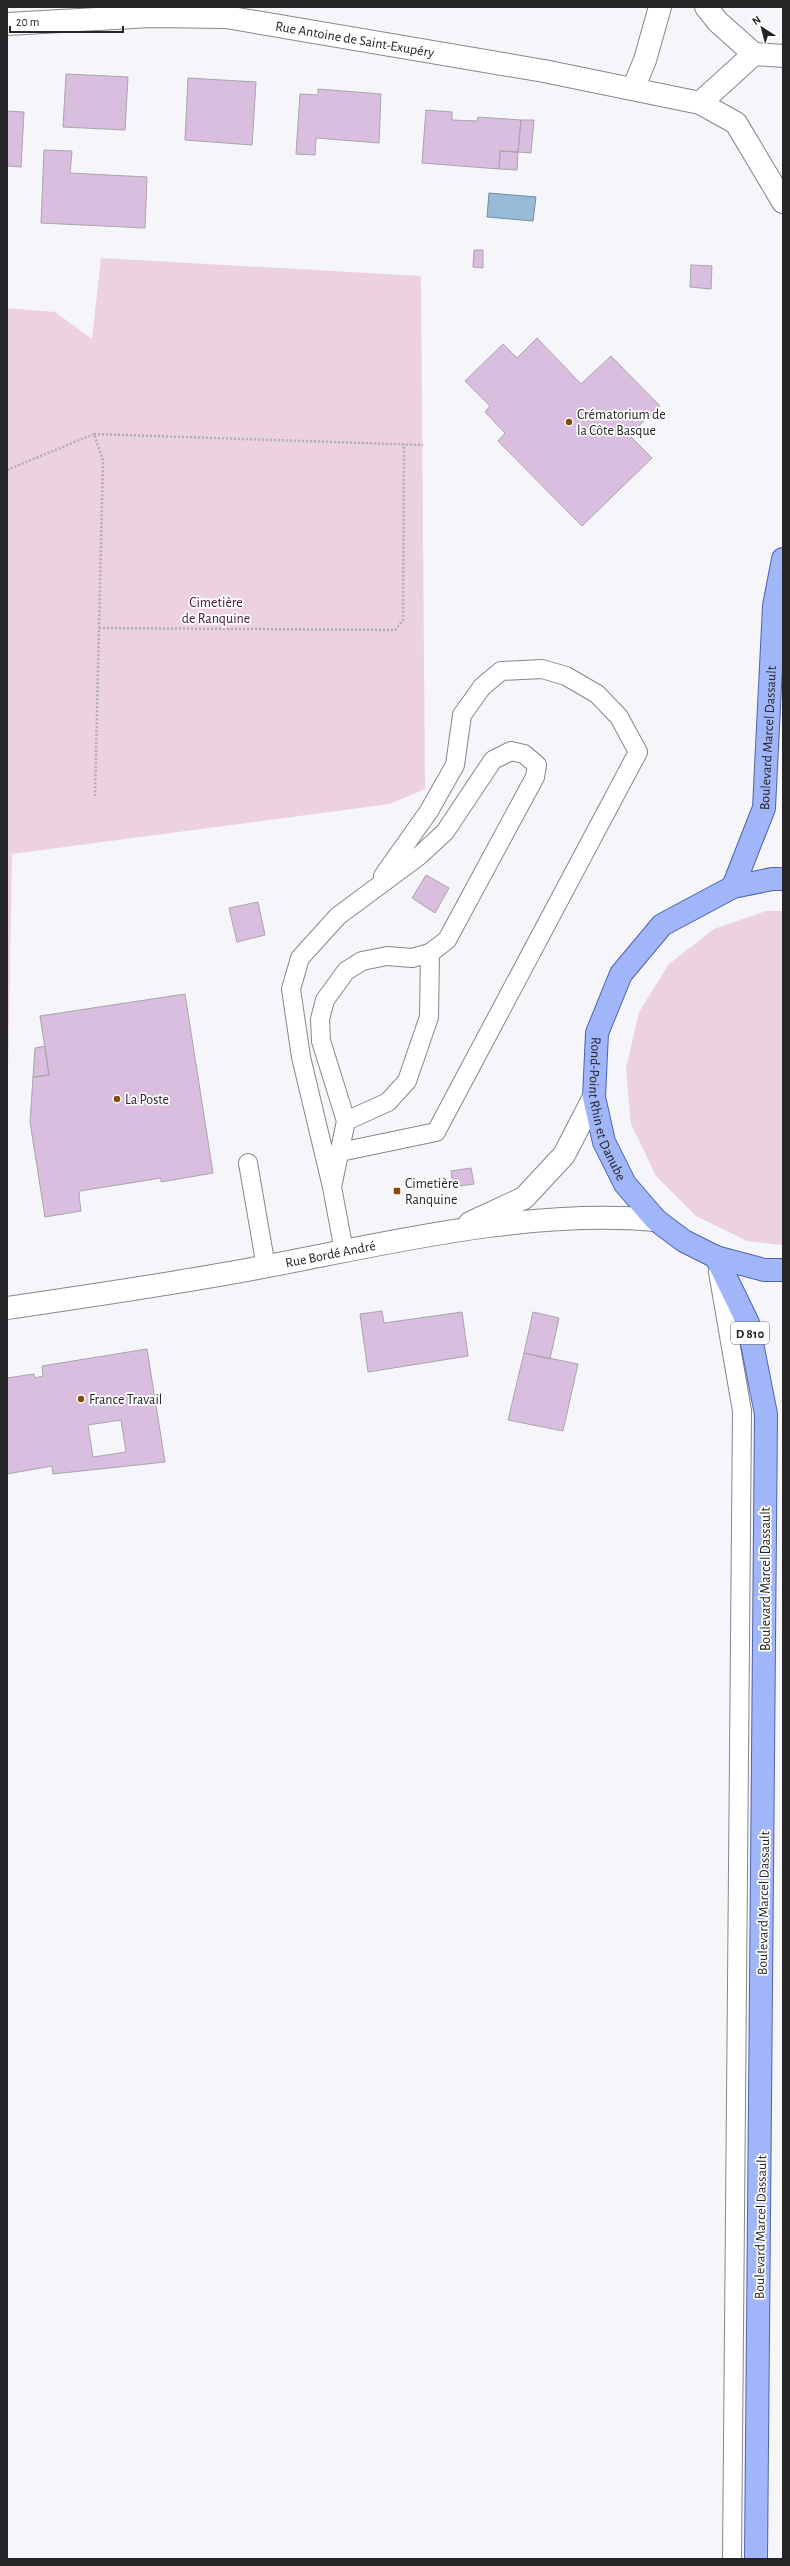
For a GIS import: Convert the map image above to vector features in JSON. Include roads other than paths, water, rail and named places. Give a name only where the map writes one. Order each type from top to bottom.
[{"type":"main road","name":"Boulevard Marcel Dassault","points":[[733,887],[764,808],[774,606],[783,560]]},
{"type":"main road","name":"Rond-Point Rhin et Danube","points":[[783,880],[772,879],[733,887],[662,925],[621,974],[597,1032],[594,1097],[604,1142],[625,1184],[656,1220],[684,1241],[716,1257],[764,1270],[783,1270]]},
{"type":"main road","name":"Boulevard Marcel Dassault","points":[[716,1257],[748,1323],[766,1414],[756,2559]]},
{"type":"street","points":[[633,89],[645,60],[660,7]]},
{"type":"street","points":[[706,7],[718,22],[754,54],[783,56]]},
{"type":"street","name":"Rue Antoine de Saint-Exupéry","points":[[7,24],[222,12],[544,70],[700,102],[736,123],[783,202]]},
{"type":"street","points":[[700,102],[754,54]]},
{"type":"street","points":[[453,1231],[524,1198],[564,1154],[594,1097]]},
{"type":"street","name":"Rue Bordé André","points":[[7,1308],[192,1281],[453,1231],[587,1217],[656,1220]]},
{"type":"lane","points":[[340,1152],[436,1132],[638,752],[619,717],[597,694],[566,676],[542,669],[501,671],[482,687],[462,715],[455,765],[429,811],[373,890]]},
{"type":"lane","points":[[332,1188],[346,1121],[321,1041],[320,1019],[325,1000],[346,971],[362,961],[387,956],[412,958],[430,953],[447,940],[535,777],[536,765],[524,754],[511,751],[494,760],[445,832],[419,856],[338,916],[300,958],[291,989],[301,1057],[332,1188],[344,1251]]},
{"type":"lane","points":[[346,1121],[388,1102],[407,1081],[429,1017],[430,953]]},
{"type":"lane","points":[[248,1163],[266,1267]]},
{"type":"lane","points":[[716,1257],[742,1412],[732,2559]]},
{"type":"water","points":[[489,193],[536,197],[533,221],[487,217]]},
{"type":"place","name":"Crématorium de la Côte Basque","points":[[569,422]]},
{"type":"place","name":"La Poste","points":[[117,1099]]},
{"type":"place","name":"Cimetière Ranquine","points":[[397,1191]]},
{"type":"place","name":"France Travail","points":[[81,1399]]},
{"type":"park label","name":"Cimetière de Ranquine","points":[[216,610]]}]
